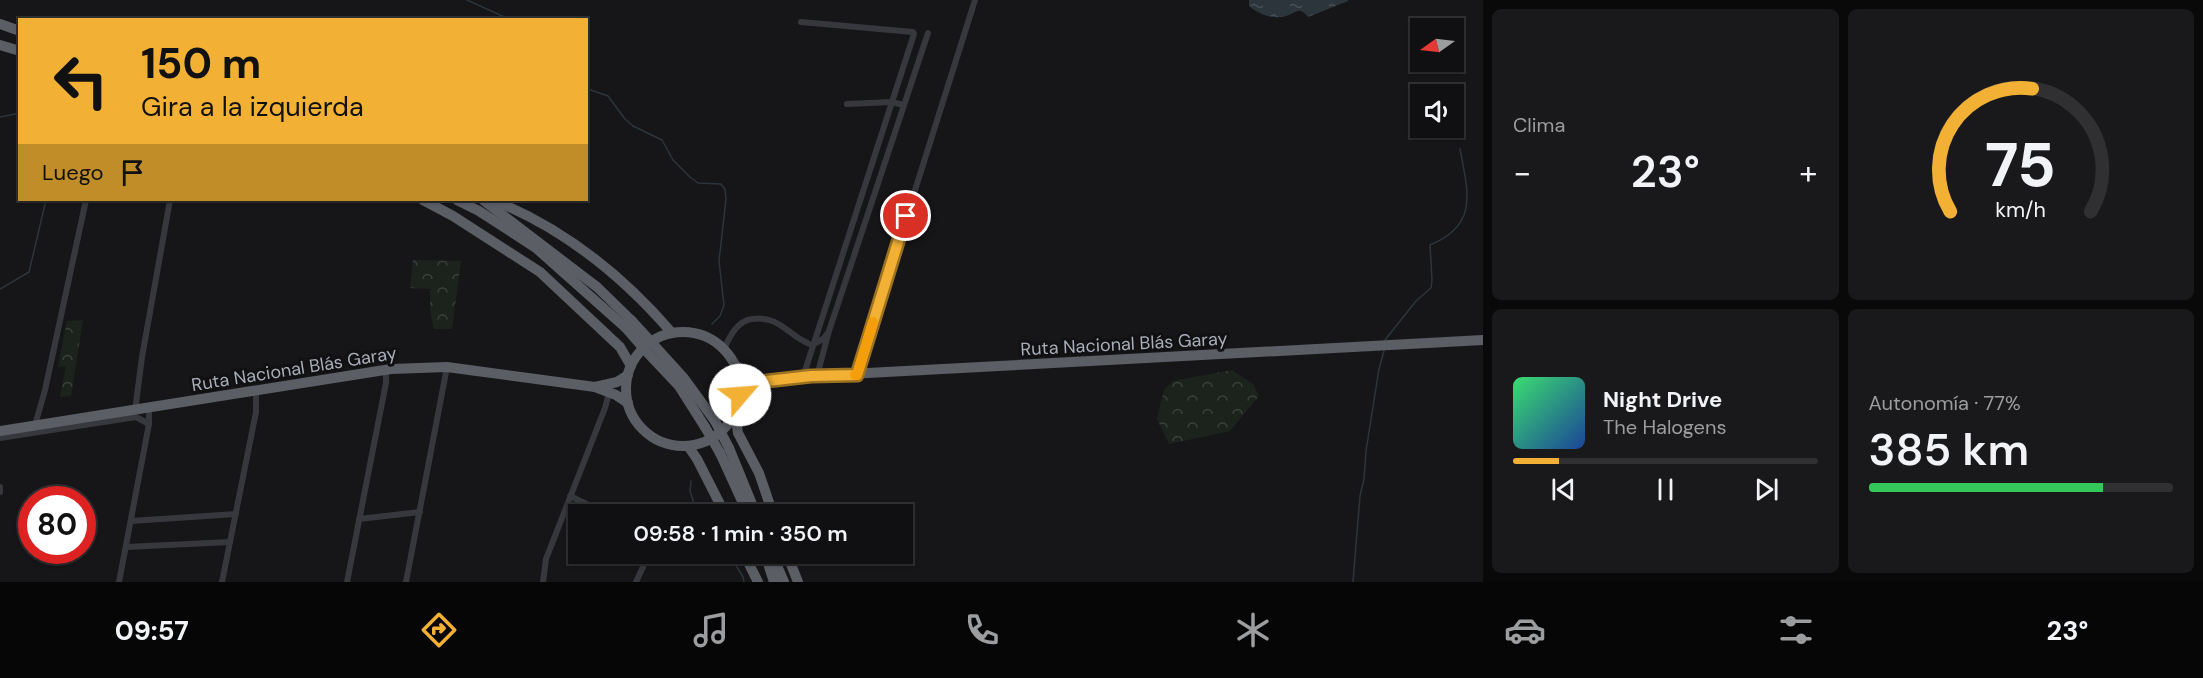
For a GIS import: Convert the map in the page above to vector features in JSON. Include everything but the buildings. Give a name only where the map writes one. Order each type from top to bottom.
[{"type":"highway","points":[[0,24],[18,30]]},
{"type":"highway","points":[[0,45],[18,50]]},
{"type":"highway","points":[[425,201],[453,216],[540,272],[620,347],[630,370]]},
{"type":"highway","points":[[459,201],[479,211],[536,248],[629,324]]},
{"type":"highway","points":[[484,201],[597,287],[649,347],[710,424],[751,504]]},
{"type":"highway","points":[[496,201],[519,210],[562,234],[608,270],[649,307],[672,333]]},
{"type":"highway","points":[[672,333],[694,333],[705,336],[724,349],[736,366],[740,385],[740,395],[730,421],[708,441],[688,446],[668,444],[650,435],[636,421],[628,403],[630,370],[644,348],[662,336],[672,333]]},
{"type":"highway","name":"Ruta Nacional Blás Garay","points":[[740,395],[767,381],[803,377],[1483,340]]},
{"type":"highway","points":[[736,366],[767,381]]},
{"type":"highway","name":"Ruta Nacional Blás Garay","points":[[0,431],[149,409],[386,369],[447,367],[595,387],[628,403]]},
{"type":"highway","name":"Ruta Nacional Blás Garay","points":[[595,387],[617,382],[630,370]]},
{"type":"highway","points":[[735,412],[738,432],[759,473],[770,504]]},
{"type":"highway","points":[[688,446],[698,459],[720,504]]},
{"type":"highway","points":[[725,451],[744,504]]},
{"type":"highway","points":[[749,564],[758,582]]},
{"type":"highway","points":[[768,564],[774,582]]},
{"type":"highway","points":[[776,564],[784,582]]},
{"type":"highway","points":[[791,564],[798,582]]},
{"type":"street","points":[[857,375],[975,0]]},
{"type":"street","points":[[801,22],[913,32],[803,377]]},
{"type":"street","points":[[817,376],[829,331],[928,33]]},
{"type":"street","points":[[847,104],[891,102],[904,105]]},
{"type":"street","points":[[867,174],[882,174]]},
{"type":"street","points":[[35,426],[45,390],[86,201]]},
{"type":"street","points":[[135,411],[142,357],[170,201]]},
{"type":"street","points":[[724,349],[732,332],[746,320],[765,317],[812,345]]},
{"type":"street","points":[[812,345],[823,339],[829,331]]},
{"type":"street","points":[[802,340],[816,334]]},
{"type":"street","points":[[406,582],[447,367]]},
{"type":"street","points":[[347,582],[386,383],[386,369]]},
{"type":"street","points":[[222,582],[256,412],[256,391]]},
{"type":"street","points":[[543,582],[546,559],[609,393]]},
{"type":"street","points":[[119,582],[149,424],[149,409]]},
{"type":"street","points":[[0,438],[136,417],[149,424]]},
{"type":"street","points":[[570,496],[586,504]]},
{"type":"street","points":[[360,519],[420,512]]},
{"type":"street","points":[[131,521],[236,514]]},
{"type":"street","points":[[126,547],[230,542]]},
{"type":"street","points":[[636,582],[644,564]]},
{"type":"green space","points":[[413,260],[461,261],[452,329],[434,329],[430,311],[430,289],[410,288]]},
{"type":"green space","points":[[83,320],[71,396],[60,397],[66,366],[58,367],[67,321]]},
{"type":"green space","points":[[1232,370],[1253,384],[1259,396],[1230,431],[1169,444],[1157,419],[1164,390],[1173,381]]},
{"type":"water","points":[[1249,0],[1348,1],[1308,17],[1303,12],[1297,11],[1286,16],[1275,17],[1254,10],[1249,6]]},
{"type":"waterway","points":[[467,0],[507,18]]},
{"type":"waterway","points":[[588,91],[608,96],[633,126],[662,140],[673,160],[698,183],[721,184],[725,189],[726,199],[719,261],[724,305],[720,316],[712,324]]},
{"type":"waterway","points":[[0,117],[18,113]]},
{"type":"waterway","points":[[1385,340],[1416,301],[1431,288],[1430,245],[1446,237],[1463,217],[1467,193],[1460,149]]},
{"type":"waterway","points":[[0,289],[29,272],[46,201]]},
{"type":"waterway","points":[[1353,582],[1366,451],[1384,351]]},
{"type":"waterway","points":[[691,481],[693,504]]},
{"type":"waterway","points":[[735,564],[744,582]]},
{"type":"slow traffic","points":[[855,375],[857,375],[873,322]]},
{"type":"route","points":[[740,395],[767,381],[811,376],[857,375],[906,216]]}]
